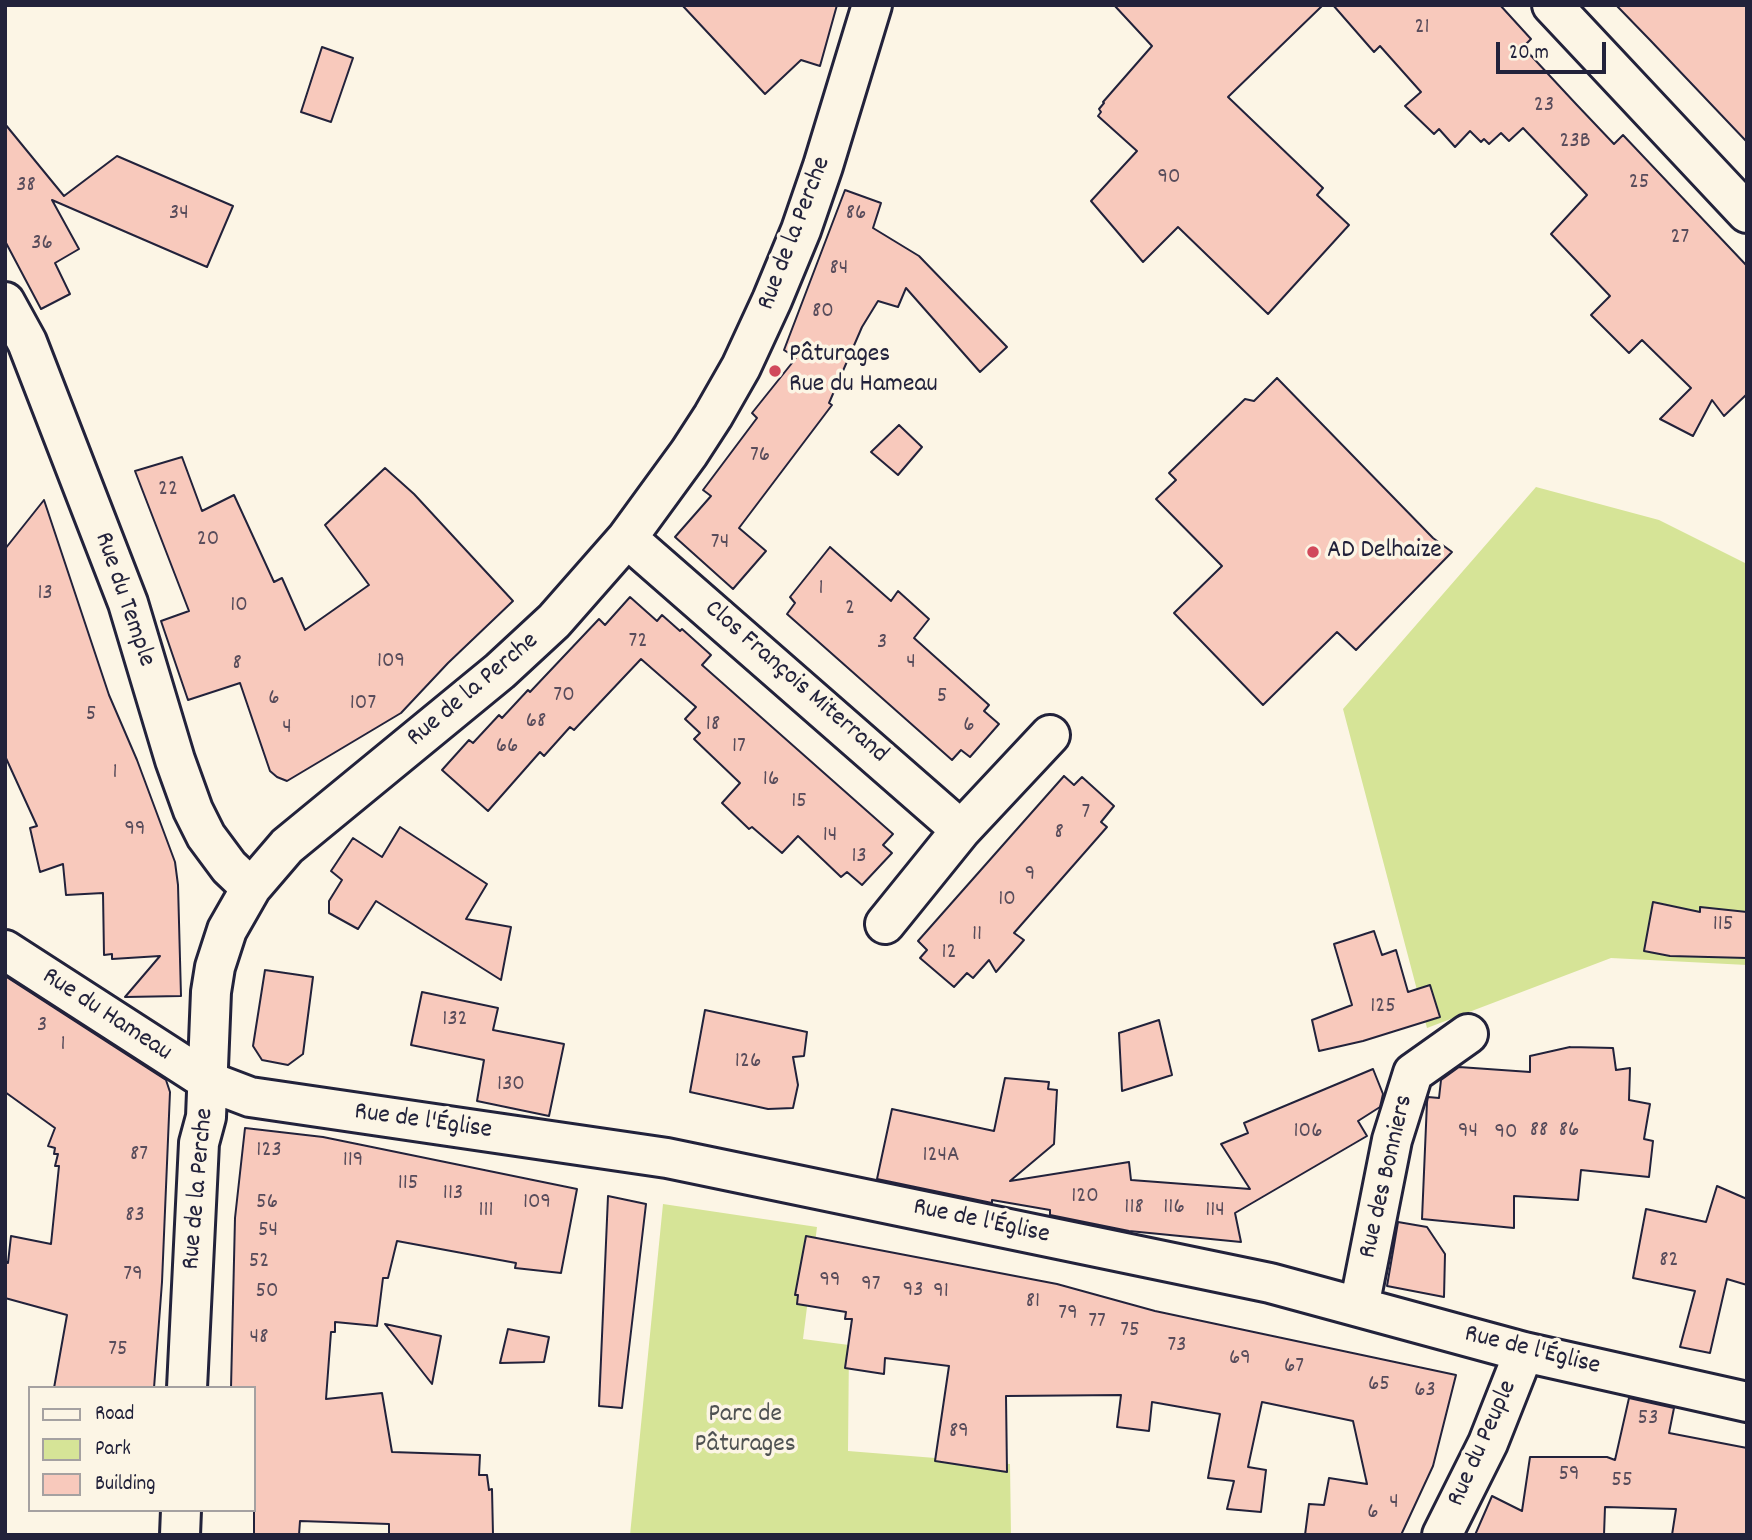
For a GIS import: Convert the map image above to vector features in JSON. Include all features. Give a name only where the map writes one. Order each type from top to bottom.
[{"type":"street","name":"Rue de la Perche","points":[[187,1386],[199,1143],[206,1117],[211,992],[215,967],[227,930],[251,888],[275,859],[306,829],[516,657],[554,621],[654,503],[713,416],[759,331],[810,205],[872,5]]},
{"type":"street","points":[[1552,5],[1747,213]]},
{"type":"street","name":"Rue du Temple","points":[[5,302],[27,342],[128,603],[175,760],[193,810],[206,836],[224,861],[251,888]]},
{"type":"street","name":"Clos François Miterrand","points":[[627,538],[961,830]]},
{"type":"street","points":[[885,924],[961,830],[1050,735]]},
{"type":"street","name":"Rue du Hameau","points":[[5,950],[208,1081]]},
{"type":"street","name":"Rue des Bonniers","points":[[1359,1307],[1392,1140],[1413,1073],[1468,1034]]},
{"type":"street","name":"Rue de l'Église","points":[[208,1081],[250,1097],[667,1158],[1270,1283],[1524,1352],[1747,1402]]},
{"type":"street","name":"Rue du Peuple","points":[[1442,1535],[1488,1443],[1524,1352]]},
{"type":"street","points":[[180,1535],[181,1512]]},
{"type":"green space","points":[[1536,487],[1659,520],[1747,564],[1747,965],[1611,958],[1427,1028],[1343,709]]},
{"type":"green space","name":"Parc de Pâturages","points":[[663,1204],[817,1227],[803,1339],[849,1345],[848,1451],[1010,1464],[1011,1535],[630,1535]]},
{"type":"building","points":[[682,5],[837,5],[820,66],[801,60],[765,94]]},
{"type":"building","points":[[1114,5],[1323,5],[1228,97],[1323,188],[1317,195],[1349,225],[1268,314],[1178,227],[1143,262],[1091,201],[1137,151],[1098,116],[1101,112],[1099,109],[1152,46]]},
{"type":"building","points":[[1333,5],[1500,5],[1531,39],[1523,47],[1576,104],[1614,144],[1623,135],[1747,266],[1747,394],[1724,416],[1712,400],[1693,436],[1660,419],[1691,388],[1642,340],[1629,353],[1591,315],[1610,296],[1551,234],[1587,195],[1523,128],[1509,141],[1501,133],[1489,144],[1484,139],[1481,142],[1470,131],[1455,147],[1439,129],[1434,134],[1405,106],[1421,92],[1380,46],[1374,52]]},
{"type":"building","points":[[1616,5],[1747,5],[1747,142],[1650,40]]},
{"type":"building","points":[[322,47],[353,58],[331,122],[301,112]]},
{"type":"building","points":[[5,124],[64,196],[117,156],[233,206],[207,267],[52,200],[79,249],[55,263],[70,294],[41,309],[5,241]]},
{"type":"building","points":[[845,190],[881,203],[873,228],[919,256],[1007,347],[980,372],[906,288],[898,307],[878,301],[862,327],[829,403],[832,405],[739,528],[766,551],[733,589],[675,537],[711,496],[703,490],[757,418],[752,413],[796,358],[784,350]]},
{"type":"building","name":"AD Delhaize","points":[[1277,378],[1433,538],[1452,552],[1356,650],[1337,632],[1263,705],[1174,613],[1222,566],[1156,499],[1176,480],[1169,473],[1245,399],[1254,401]]},
{"type":"building","points":[[899,425],[922,447],[898,475],[871,452]]},
{"type":"building","points":[[182,457],[202,511],[234,495],[274,582],[282,578],[305,630],[369,585],[325,525],[385,468],[414,494],[513,601],[448,663],[401,713],[287,781],[277,777],[270,771],[240,683],[188,700],[161,621],[189,611],[135,471]]},
{"type":"building","points":[[44,500],[109,695],[137,760],[175,862],[181,996],[125,997],[160,956],[112,959],[112,954],[104,955],[103,893],[66,895],[63,864],[40,872],[30,828],[37,826],[5,756],[5,549]]},
{"type":"building","points":[[830,547],[891,601],[898,591],[929,619],[914,638],[989,705],[984,711],[999,724],[970,757],[961,750],[952,760],[787,614],[795,603],[790,597]]},
{"type":"building","points":[[630,597],[657,621],[662,615],[680,631],[682,629],[711,655],[702,665],[893,834],[883,845],[892,853],[862,885],[847,872],[841,877],[798,836],[782,853],[752,827],[749,829],[722,803],[740,783],[694,739],[700,733],[685,719],[696,707],[641,659],[574,730],[570,727],[544,756],[540,752],[488,811],[442,770],[469,740],[473,743],[499,715],[502,718],[528,690],[530,692],[599,619],[605,625]]},
{"type":"building","points":[[1064,776],[1074,785],[1082,777],[1114,806],[1101,822],[1107,827],[1014,933],[1024,940],[996,972],[989,960],[973,978],[967,973],[954,987],[920,958],[927,950],[918,941]]},
{"type":"building","points":[[400,827],[487,884],[466,919],[511,927],[501,980],[376,901],[358,929],[329,913],[329,901],[342,880],[331,871],[353,838],[382,857]]},
{"type":"building","points":[[1653,902],[1700,912],[1700,907],[1747,912],[1747,958],[1670,956],[1644,951]]},
{"type":"building","points":[[1374,931],[1382,955],[1396,950],[1408,992],[1430,985],[1440,1017],[1363,1041],[1319,1051],[1312,1020],[1352,1005],[1334,944]]},
{"type":"building","points":[[265,970],[313,977],[303,1054],[288,1065],[262,1060],[253,1046]]},
{"type":"building","points":[[5,976],[166,1080],[170,1092],[162,1282],[154,1386],[54,1386],[67,1315],[5,1298],[5,1262],[8,1263],[11,1236],[51,1244],[59,1166],[55,1166],[58,1154],[54,1154],[55,1148],[48,1146],[55,1128],[5,1092]]},
{"type":"building","points":[[422,992],[498,1008],[493,1030],[564,1044],[549,1116],[477,1101],[484,1060],[411,1045]]},
{"type":"building","points":[[705,1010],[807,1032],[804,1056],[793,1057],[798,1085],[793,1108],[768,1109],[690,1092]]},
{"type":"building","points":[[1159,1020],[1172,1075],[1122,1091],[1119,1033]]},
{"type":"building","points":[[1570,1047],[1613,1048],[1616,1070],[1630,1068],[1629,1100],[1650,1104],[1644,1139],[1653,1141],[1649,1177],[1581,1170],[1578,1200],[1514,1196],[1514,1228],[1422,1219],[1427,1102],[1428,1097],[1439,1098],[1441,1080],[1459,1067],[1530,1072],[1530,1056]]},
{"type":"building","points":[[1373,1069],[1383,1094],[1380,1107],[1358,1121],[1367,1136],[1235,1213],[1241,1242],[1129,1231],[1050,1215],[1050,1210],[992,1200],[992,1203],[877,1179],[892,1109],[994,1131],[1005,1078],[1049,1082],[1048,1089],[1057,1090],[1054,1144],[1010,1181],[1129,1162],[1131,1180],[1250,1189],[1221,1144],[1248,1133],[1244,1123]]},
{"type":"building","points":[[245,1128],[323,1137],[577,1189],[561,1273],[515,1268],[516,1263],[397,1241],[388,1278],[383,1278],[377,1326],[335,1322],[335,1332],[331,1332],[326,1399],[382,1393],[392,1452],[480,1455],[479,1475],[487,1475],[489,1490],[492,1489],[493,1535],[389,1535],[389,1524],[300,1521],[299,1535],[254,1535],[256,1386],[231,1386],[235,1218]]},
{"type":"building","points":[[1717,1186],[1747,1199],[1747,1285],[1727,1279],[1710,1353],[1680,1347],[1695,1291],[1633,1278],[1646,1209],[1706,1222]]},
{"type":"building","points":[[608,1196],[646,1204],[622,1408],[599,1406]]},
{"type":"building","points":[[1398,1222],[1427,1227],[1445,1254],[1444,1297],[1387,1286]]},
{"type":"building","points":[[806,1236],[1057,1284],[1155,1311],[1456,1375],[1433,1466],[1401,1535],[1305,1535],[1309,1504],[1324,1505],[1329,1478],[1367,1484],[1353,1421],[1262,1402],[1248,1467],[1266,1470],[1261,1512],[1227,1509],[1234,1481],[1208,1478],[1220,1414],[1152,1402],[1149,1431],[1117,1427],[1121,1395],[1006,1396],[1007,1472],[935,1461],[949,1366],[885,1358],[884,1374],[845,1368],[852,1319],[845,1319],[846,1312],[797,1304],[798,1295],[795,1295]]},
{"type":"building","points":[[385,1324],[441,1336],[432,1384]]},
{"type":"building","points":[[508,1329],[549,1337],[544,1362],[500,1363]]},
{"type":"building","points":[[1629,1398],[1674,1408],[1669,1433],[1747,1448],[1747,1535],[1672,1535],[1676,1509],[1605,1507],[1604,1535],[1475,1535],[1492,1496],[1522,1511],[1530,1457],[1607,1457],[1615,1460]]},
{"type":"place","name":"Pâturages Rue du Hameau","points":[[775,371]]},
{"type":"place","name":"AD Delhaize","points":[[1313,552]]}]
